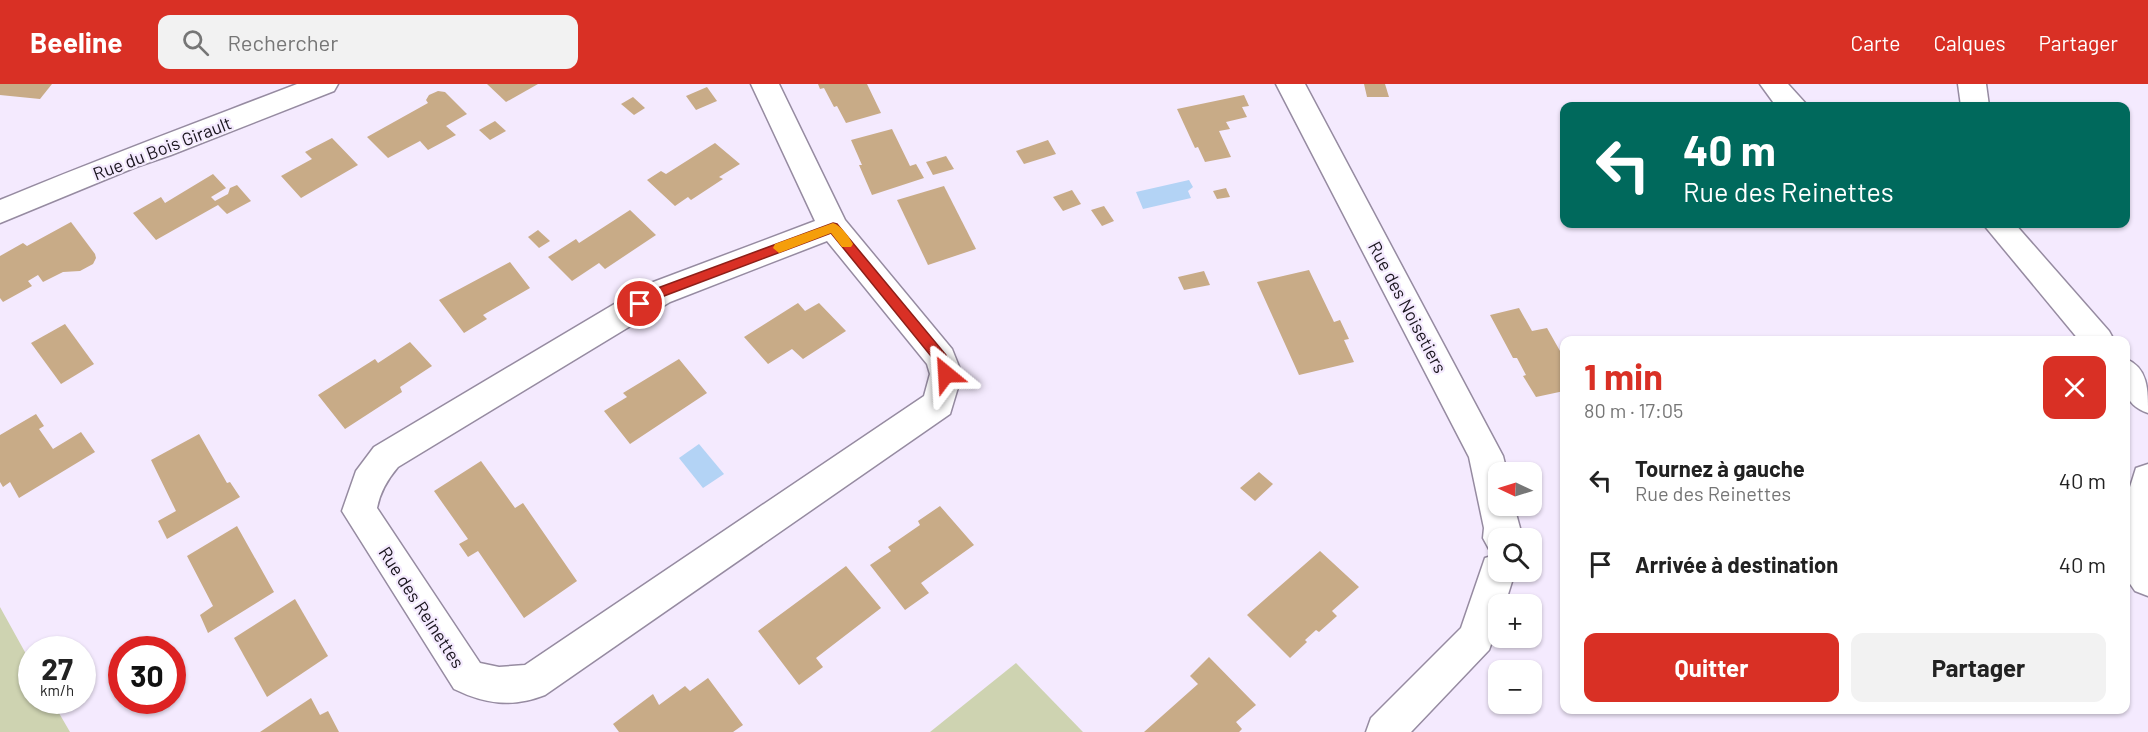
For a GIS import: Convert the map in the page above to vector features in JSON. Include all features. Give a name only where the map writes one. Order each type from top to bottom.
[{"type":"street","name":"Rue du Bois Girault","points":[[0,212],[126,159],[161,148],[324,84]]},
{"type":"street","name":"Rue des Reinettes","points":[[765,84],[833,228],[941,358],[946,374],[938,404],[532,682],[504,688],[481,683],[467,676],[359,511],[362,491],[372,472],[386,458],[659,293],[833,228]]},
{"type":"street","name":"Rue des Noisetiers","points":[[1290,84],[1301,101],[1486,456],[1502,528]]},
{"type":"street","points":[[1774,84],[1781,96],[1789,102]]},
{"type":"street","points":[[1972,84],[1974,102]]},
{"type":"street","points":[[2001,228],[2095,336]]},
{"type":"street","points":[[2130,377],[2148,399]]},
{"type":"street","points":[[2130,551],[2148,479]]},
{"type":"street","points":[[2130,556],[2148,579]]},
{"type":"street","points":[[1385,732],[1476,638],[1494,582]]},
{"type":"green space","points":[[0,607],[18,640],[18,714],[60,714],[70,732],[0,732]]},
{"type":"green space","points":[[1016,663],[1083,732],[930,732]]},
{"type":"water","points":[[1189,180],[1193,187],[1188,191],[1191,198],[1143,209],[1136,192]]},
{"type":"water","points":[[699,444],[724,474],[703,488],[679,458]]},
{"type":"building","points":[[0,84],[52,84],[40,99],[0,95]]},
{"type":"building","points":[[487,84],[538,84],[506,102]]},
{"type":"building","points":[[818,84],[867,84],[881,113],[846,123],[837,106],[834,107],[824,88],[820,89]]},
{"type":"building","points":[[1364,84],[1385,84],[1389,97],[1367,97]]},
{"type":"building","points":[[707,87],[717,101],[696,110],[686,96]]},
{"type":"building","points":[[438,91],[445,92],[467,114],[446,126],[456,135],[428,150],[420,141],[388,158],[367,137],[428,103],[426,100],[429,95]]},
{"type":"building","points":[[1244,95],[1249,106],[1242,107],[1247,117],[1226,122],[1230,129],[1219,131],[1231,157],[1205,162],[1198,147],[1195,148],[1177,109]]},
{"type":"building","points":[[633,97],[645,108],[634,115],[621,104]]},
{"type":"building","points":[[495,121],[506,131],[490,140],[479,130]]},
{"type":"building","points":[[892,129],[910,166],[916,164],[924,178],[872,195],[851,140]]},
{"type":"building","points":[[332,138],[358,165],[301,198],[281,176],[312,159],[305,152]]},
{"type":"building","points":[[1048,140],[1056,154],[1024,164],[1016,151]]},
{"type":"building","points":[[715,143],[740,164],[719,177],[723,179],[691,200],[688,197],[675,206],[647,180],[661,171],[666,174]]},
{"type":"building","points":[[946,156],[954,169],[933,175],[926,162]]},
{"type":"building","points":[[213,174],[226,188],[211,197],[215,201],[228,194],[230,188],[237,185],[251,201],[227,214],[218,205],[156,240],[133,213],[161,197],[165,203]]},
{"type":"building","points":[[944,186],[976,249],[928,265],[897,200]]},
{"type":"building","points":[[1226,188],[1230,197],[1217,199],[1213,191]]},
{"type":"building","points":[[1072,190],[1081,204],[1063,211],[1053,197]]},
{"type":"building","points":[[1104,206],[1114,221],[1102,226],[1091,210]]},
{"type":"building","points":[[630,210],[656,235],[605,269],[599,263],[572,281],[548,257],[576,239],[579,243]]},
{"type":"building","points":[[71,222],[95,254],[93,264],[80,271],[63,272],[43,282],[38,275],[28,281],[32,286],[3,302],[0,298],[0,256],[23,243],[27,246]]},
{"type":"building","points":[[538,230],[550,241],[539,248],[528,237]]},
{"type":"building","points":[[510,262],[530,288],[483,315],[487,319],[464,333],[439,300]]},
{"type":"building","points":[[1309,270],[1334,322],[1340,320],[1349,339],[1344,340],[1354,362],[1299,375],[1257,282]]},
{"type":"building","points":[[1204,271],[1210,285],[1184,290],[1178,277]]},
{"type":"building","points":[[798,303],[805,311],[819,303],[846,331],[803,359],[792,349],[768,364],[744,337]]},
{"type":"building","points":[[1519,308],[1532,331],[1547,328],[1560,351],[1560,392],[1536,397],[1523,376],[1526,375],[1517,358],[1513,358],[1490,315]]},
{"type":"building","points":[[65,324],[94,364],[61,384],[31,343]]},
{"type":"building","points":[[410,342],[432,366],[400,387],[402,392],[345,429],[318,395],[375,359],[378,363]]},
{"type":"building","points":[[679,359],[707,393],[630,444],[604,411],[627,397],[623,393]]},
{"type":"building","points":[[36,414],[44,426],[39,429],[53,449],[81,432],[95,452],[19,498],[10,482],[3,487],[0,482],[0,435]]},
{"type":"building","points":[[199,434],[227,483],[230,482],[240,497],[167,539],[158,521],[176,511],[151,460]]},
{"type":"building","points":[[481,461],[515,508],[523,503],[577,581],[524,618],[478,551],[468,557],[459,544],[468,539],[434,491]]},
{"type":"building","points":[[1259,472],[1273,484],[1255,501],[1240,488]]},
{"type":"building","points":[[940,506],[974,545],[921,583],[929,593],[905,610],[870,565],[891,551],[888,547],[920,525],[918,521]]},
{"type":"building","points":[[237,526],[274,592],[208,633],[200,615],[213,606],[187,556]]},
{"type":"building","points":[[1320,551],[1359,587],[1332,611],[1337,616],[1319,632],[1316,630],[1290,658],[1247,615]]},
{"type":"building","points":[[846,566],[881,608],[816,658],[823,667],[799,685],[758,631]]},
{"type":"building","points":[[295,599],[328,656],[267,697],[234,638]]},
{"type":"building","points":[[1209,657],[1256,705],[1236,722],[1242,729],[1239,732],[1144,732],[1198,684],[1190,676]]},
{"type":"building","points":[[708,678],[743,725],[733,732],[619,732],[613,724],[653,694],[659,705],[685,686],[690,691]]},
{"type":"building","points":[[311,698],[320,715],[328,711],[339,732],[260,732]]},
{"type":"slow traffic","points":[[779,248],[833,228],[846,244]]},
{"type":"route","points":[[640,304],[659,293],[833,228],[941,358],[946,374]]}]
